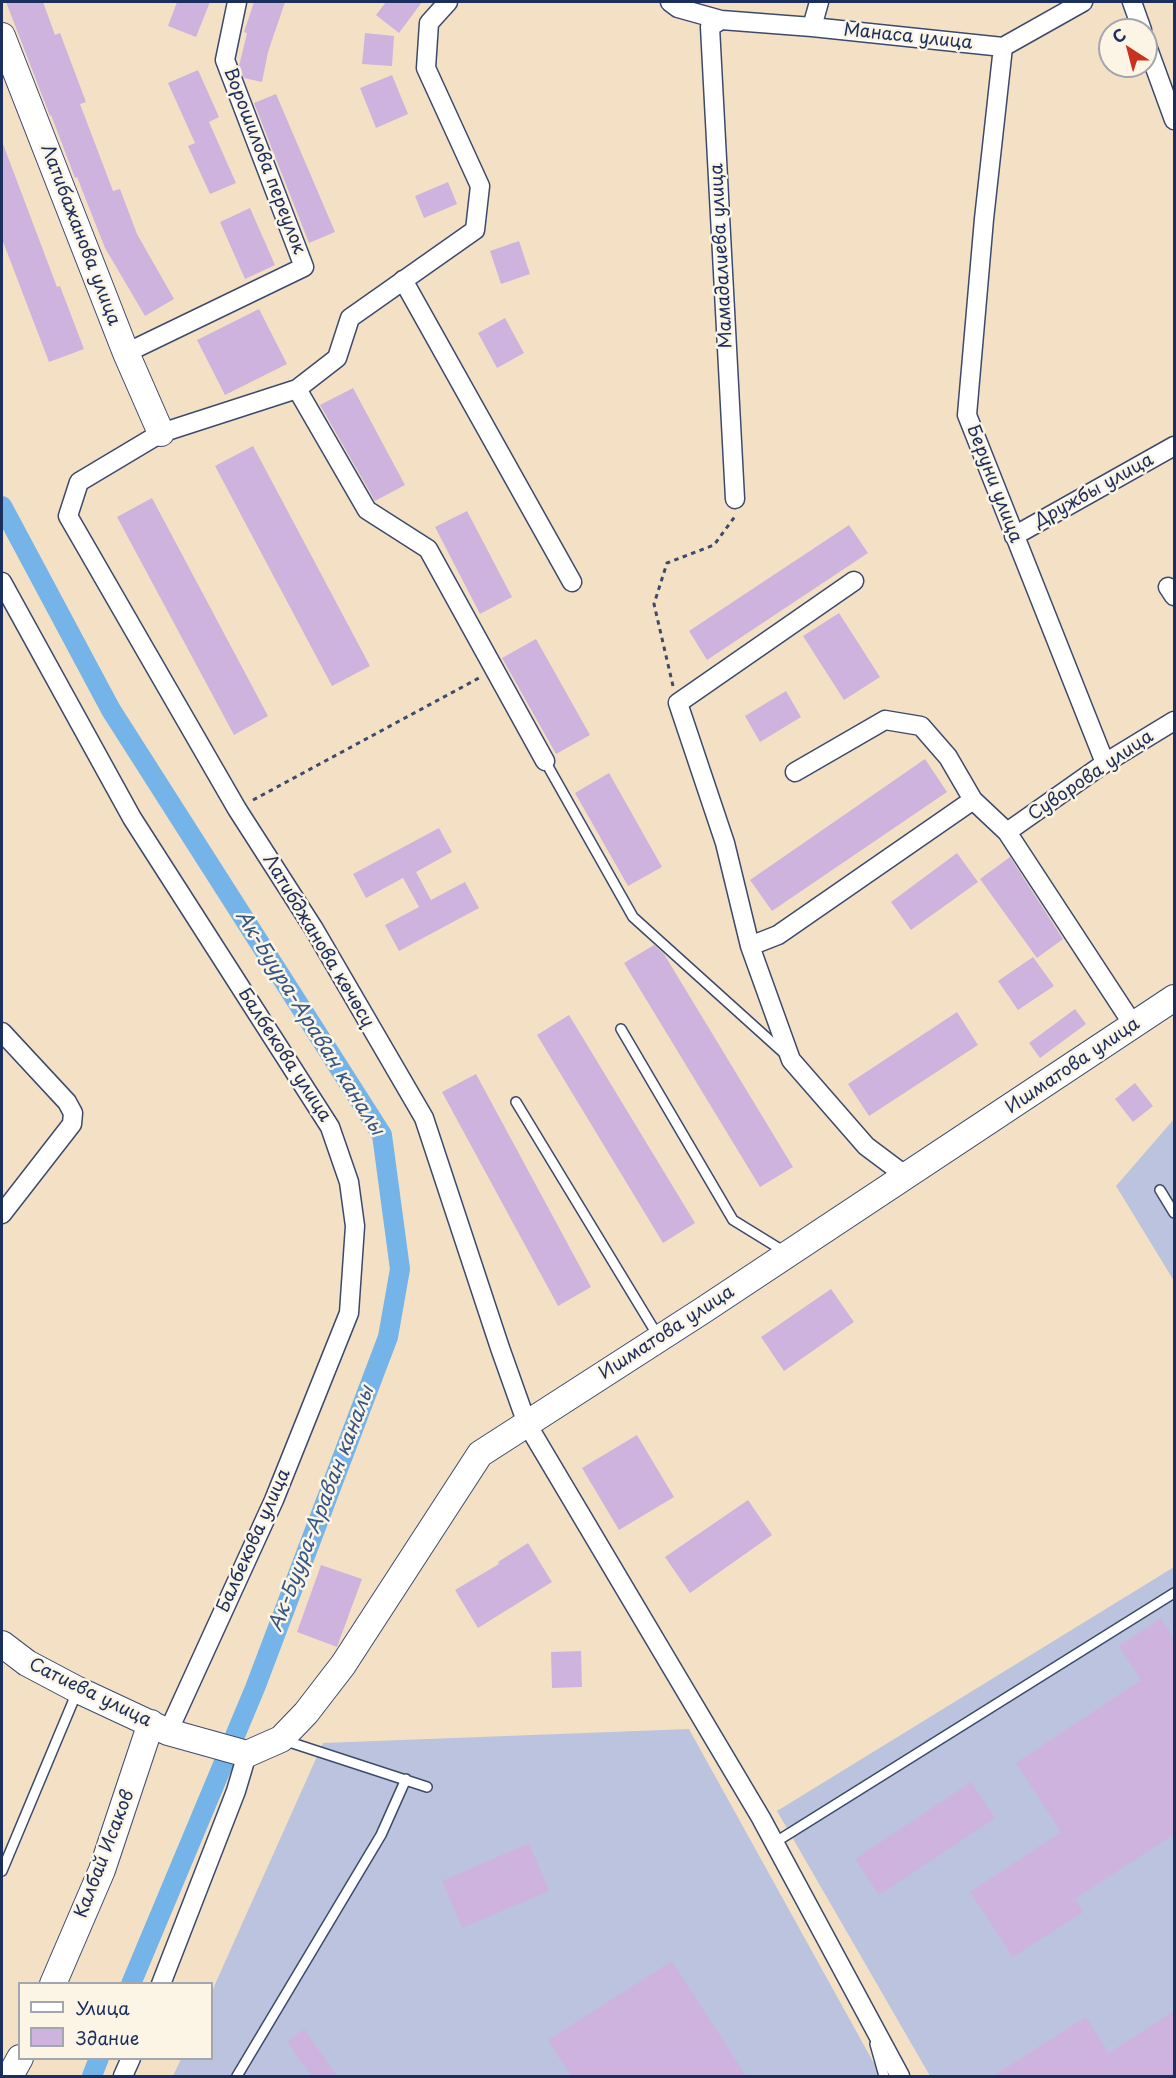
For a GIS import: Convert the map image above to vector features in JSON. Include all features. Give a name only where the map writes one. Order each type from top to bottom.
[{"type":"main road","name":"Латибажанова улица","points":[[2,36],[126,353],[161,433]]},
{"type":"main road","name":"Ишматова улица","points":[[247,1754],[281,1739],[306,1713],[343,1665],[480,1454],[788,1254],[1174,998]]},
{"type":"main road","name":"Сатиева улица","points":[[2,1644],[27,1663],[78,1690],[167,1730],[247,1754]]},
{"type":"main road","name":"Калбай Исаков","points":[[53,1982],[102,1869],[167,1730]]},
{"type":"main road","points":[[10,2076],[19,2060]]},
{"type":"street","name":"Ворошилова переулок","points":[[126,353],[304,267],[225,60],[237,2]]},
{"type":"street","points":[[161,433],[297,389],[338,358],[350,318],[475,230],[480,186],[426,68],[429,22],[448,2]]},
{"type":"street","name":"Манаса улица","points":[[670,2],[678,8],[721,20],[1003,46]]},
{"type":"street","points":[[812,27],[819,2]]},
{"type":"street","points":[[1003,46],[1083,2]]},
{"type":"street","points":[[1132,2],[1138,18]]},
{"type":"street","name":"Мамадалиева улица","points":[[721,20],[710,27],[735,499]]},
{"type":"street","name":"Беруни улица","points":[[1003,46],[984,219],[967,415],[1105,763]]},
{"type":"street","points":[[1158,76],[1174,120]]},
{"type":"street","points":[[403,280],[572,582]]},
{"type":"street","points":[[297,389],[367,510],[428,549],[545,761]]},
{"type":"street","name":"Латибджанова көчөсү","points":[[161,433],[79,482],[68,516],[237,809],[314,929],[424,1118],[527,1424],[774,1843],[900,2076]]},
{"type":"street","name":"Дружбы улица","points":[[1014,536],[1174,446]]},
{"type":"street","name":"Балбекова улица","points":[[2,582],[132,818],[330,1127],[349,1182],[355,1226],[349,1313],[274,1500],[167,1730]]},
{"type":"street","points":[[854,582],[678,703],[725,843],[750,946],[791,1060],[866,1146],[906,1176]]},
{"type":"street","points":[[795,772],[885,720],[921,726],[948,757],[973,800],[1007,832],[1134,1026]]},
{"type":"street","name":"Суворова улица","points":[[1007,832],[1105,763],[1174,721]]},
{"type":"street","points":[[750,946],[778,935],[973,800]]},
{"type":"street","points":[[2,1032],[67,1102],[73,1113],[72,1124],[2,1214]]},
{"type":"street","points":[[160,1982],[236,1791],[247,1754]]},
{"type":"street","points":[[123,2076],[130,2060]]},
{"type":"lane","points":[[545,761],[633,917],[791,1060]]},
{"type":"lane","points":[[621,1029],[733,1220],[788,1254]]},
{"type":"lane","points":[[516,1102],[659,1338]]},
{"type":"lane","points":[[1160,1190],[1174,1213]]},
{"type":"lane","points":[[774,1843],[1174,1593]]},
{"type":"lane","points":[[2,1871],[78,1690]]},
{"type":"lane","points":[[281,1739],[427,1786]]},
{"type":"lane","points":[[237,2076],[381,1834],[406,1779]]},
{"type":"lane","points":[[869,2020],[884,2076]]},
{"type":"path","points":[[678,703],[654,604],[667,562],[714,545],[737,514],[735,499]]},
{"type":"path","points":[[237,809],[494,670]]},
{"type":"shaded area","points":[[1174,1119],[1174,1281],[1116,1186]]},
{"type":"shaded area","points":[[1174,1567],[1174,2076],[930,2076],[777,1811]]},
{"type":"shaded area","points":[[689,1729],[881,2076],[173,2076],[181,2060],[213,2060],[213,1989],[323,1743]]},
{"type":"building","points":[[6,2],[43,2],[55,35],[60,33],[86,102],[80,104],[113,191],[120,189],[137,234],[174,299],[145,316],[105,248]]},
{"type":"building","points":[[177,2],[210,2],[196,37],[168,26]]},
{"type":"building","points":[[254,2],[285,2],[268,52],[262,82],[244,78],[239,66],[247,33],[244,32]]},
{"type":"building","points":[[386,2],[422,2],[399,33],[376,15]]},
{"type":"building","points":[[365,33],[394,36],[392,66],[362,64]]},
{"type":"building","points":[[198,70],[219,117],[209,122],[236,183],[210,194],[188,146],[195,143],[168,83]]},
{"type":"building","points":[[392,75],[408,114],[376,128],[360,88]]},
{"type":"building","points":[[276,94],[335,232],[309,243],[254,103]]},
{"type":"building","points":[[3,144],[57,287],[60,286],[84,349],[49,362],[2,239]]},
{"type":"building","points":[[448,182],[457,204],[424,218],[415,196]]},
{"type":"building","points":[[250,208],[275,265],[245,279],[220,222]]},
{"type":"building","points":[[519,241],[530,274],[501,284],[490,251]]},
{"type":"building","points":[[259,309],[287,364],[225,395],[197,340]]},
{"type":"building","points":[[505,318],[524,353],[497,368],[478,333]]},
{"type":"building","points":[[353,388],[405,485],[375,501],[320,405]]},
{"type":"building","points":[[253,446],[370,666],[332,686],[215,466]]},
{"type":"building","points":[[152,498],[268,716],[234,735],[117,517]]},
{"type":"building","points":[[467,511],[512,597],[480,614],[435,527]]},
{"type":"building","points":[[849,525],[868,553],[707,660],[689,631]]},
{"type":"building","points":[[839,613],[880,677],[844,700],[803,636]]},
{"type":"building","points":[[536,639],[590,735],[556,754],[502,658]]},
{"type":"building","points":[[786,691],[801,717],[760,742],[745,716]]},
{"type":"building","points":[[925,759],[947,792],[772,911],[750,880]]},
{"type":"building","points":[[609,773],[662,867],[628,886],[575,793]]},
{"type":"building","points":[[439,828],[452,852],[416,872],[431,900],[465,882],[479,908],[399,951],[385,925],[419,907],[403,878],[366,898],[353,874]]},
{"type":"building","points":[[957,853],[978,882],[911,930],[891,902]]},
{"type":"building","points":[[1010,857],[1063,939],[1037,958],[980,879]]},
{"type":"building","points":[[654,945],[664,954],[793,1167],[760,1187],[624,963]]},
{"type":"building","points":[[1033,957],[1054,986],[1018,1010],[998,981]]},
{"type":"building","points":[[1075,1009],[1086,1024],[1040,1058],[1029,1043]]},
{"type":"building","points":[[957,1012],[978,1045],[869,1116],[848,1084]]},
{"type":"building","points":[[569,1015],[695,1223],[663,1243],[537,1035]]},
{"type":"building","points":[[476,1074],[591,1287],[558,1306],[442,1092]]},
{"type":"building","points":[[1135,1083],[1153,1106],[1133,1122],[1115,1099]]},
{"type":"building","points":[[831,1289],[854,1322],[784,1371],[761,1337]]},
{"type":"building","points":[[637,1435],[674,1497],[619,1530],[582,1468]]},
{"type":"building","points":[[748,1500],[772,1535],[690,1593],[665,1557]]},
{"type":"building","points":[[528,1543],[552,1582],[478,1628],[455,1590],[499,1564],[498,1562]]},
{"type":"building","points":[[321,1565],[362,1579],[337,1647],[297,1632]]},
{"type":"building","points":[[1161,1618],[1174,1638],[1174,1834],[1075,1899],[1083,1912],[1013,1957],[970,1892],[1061,1832],[1016,1763],[1141,1680],[1119,1646]]},
{"type":"building","points":[[581,1651],[582,1687],[552,1688],[551,1652]]},
{"type":"building","points":[[971,1782],[995,1818],[879,1895],[855,1859]]},
{"type":"building","points":[[529,1843],[549,1891],[462,1928],[442,1881]]},
{"type":"building","points":[[672,1961],[746,2076],[571,2076],[548,2040]]},
{"type":"building","points":[[1174,2011],[1174,2076],[993,2076],[1086,2017],[1109,2053]]},
{"type":"building","points":[[304,2029],[337,2076],[312,2076],[287,2042]]},
{"type":"waterway","name":"Ак-Буура-Араван каналы","points":[[2,506],[111,710],[382,1135],[400,1269],[388,1337],[255,1688],[132,1982]]},
{"type":"waterway","name":"Ак-Буура-Араван каналы","points":[[92,2076],[98,2060]]}]
